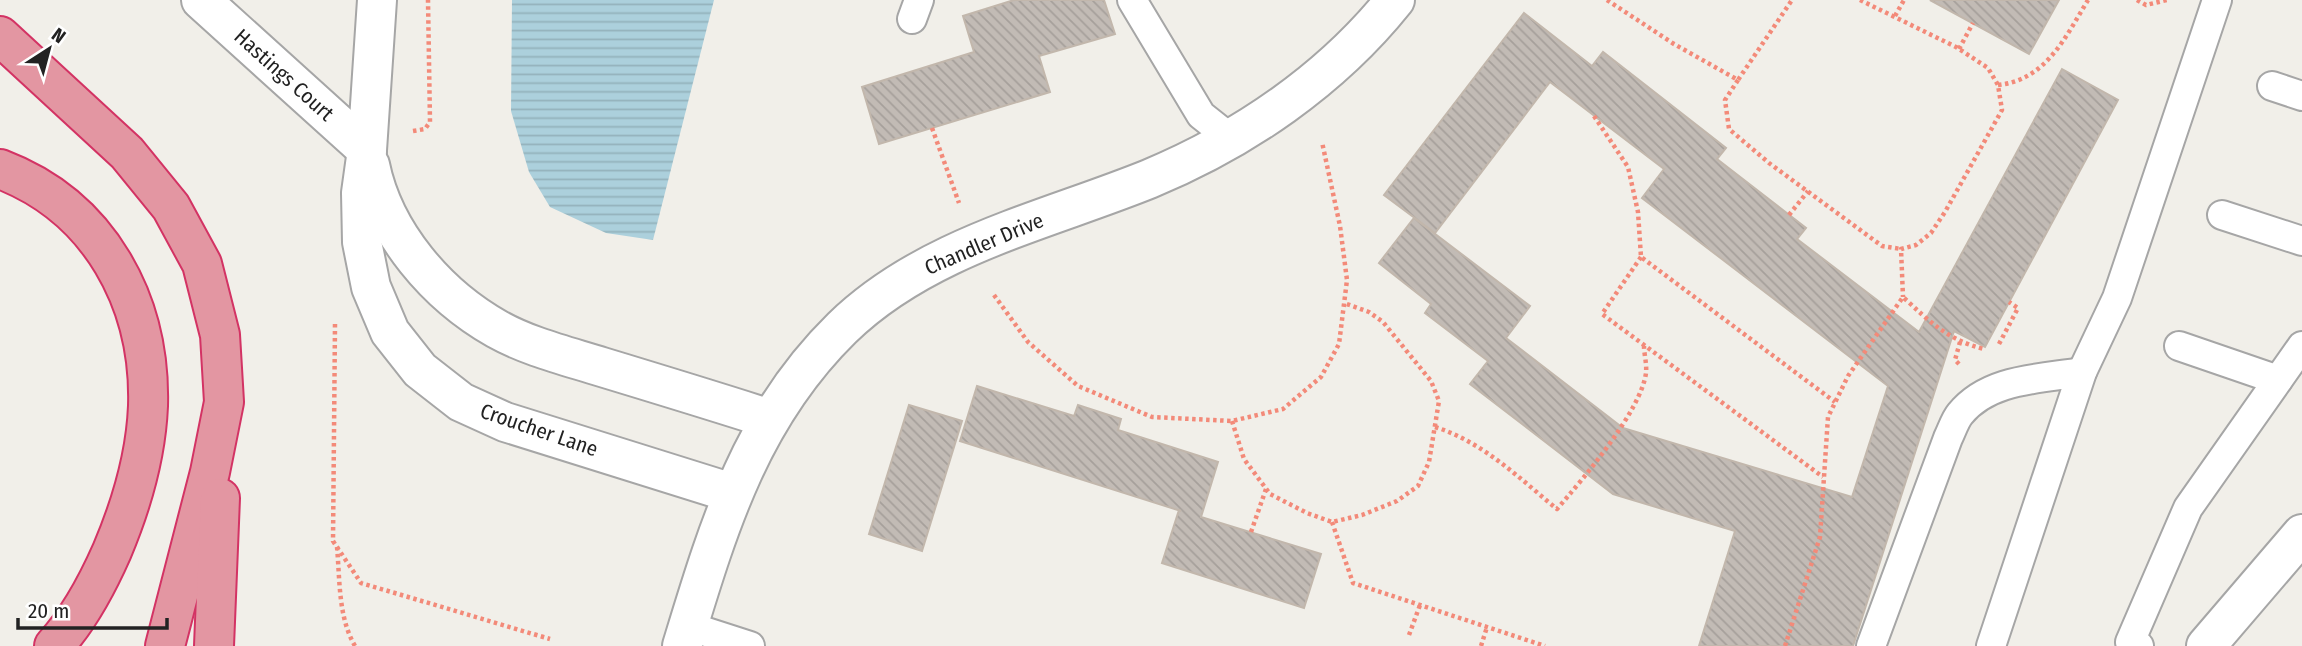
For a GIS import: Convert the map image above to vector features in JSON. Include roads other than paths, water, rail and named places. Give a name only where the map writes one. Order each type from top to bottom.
[{"type":"highway","points":[[0,36],[127,153],[171,207],[202,264],[220,335],[224,402],[214,646]]},
{"type":"highway","points":[[0,169],[25,178],[68,208],[106,249],[130,297],[143,345],[148,406],[139,470],[121,530],[96,588],[54,646]]},
{"type":"highway","points":[[164,646],[210,472],[224,402]]},
{"type":"street","name":"Hastings Court","points":[[201,0],[367,150]]},
{"type":"street","name":"Croucher Lane","points":[[377,0],[367,150],[360,193],[362,242],[371,287],[390,332],[419,370],[461,402],[505,422],[732,493]]},
{"type":"street","name":"Chandler Drive","points":[[685,636],[713,544],[732,493],[770,419],[805,371],[842,328],[883,294],[929,265],[1150,178],[1216,148],[1282,107],[1338,60],[1395,0]]},
{"type":"street","name":"Croucher Lane","points":[[367,150],[375,190],[396,229],[424,268],[458,303],[499,330],[550,351],[770,419]]},
{"type":"street","points":[[2206,646],[2302,534]]},
{"type":"lane","points":[[1132,0],[1201,115],[1230,138]]},
{"type":"lane","points":[[1991,646],[2082,372],[2117,298],[2217,0]]},
{"type":"lane","points":[[2273,86],[2302,96]]},
{"type":"lane","points":[[2222,215],[2302,241]]},
{"type":"lane","points":[[2138,646],[2130,642],[2188,508],[2302,345]]},
{"type":"lane","points":[[2179,346],[2277,380]]},
{"type":"lane","points":[[1871,646],[1948,438],[1960,414],[1976,399],[1996,387],[2082,372]]},
{"type":"lane","points":[[685,636],[750,646]]},
{"type":"water","points":[[512,0],[714,0],[653,240],[606,233],[550,207],[529,172],[511,111]]}]
